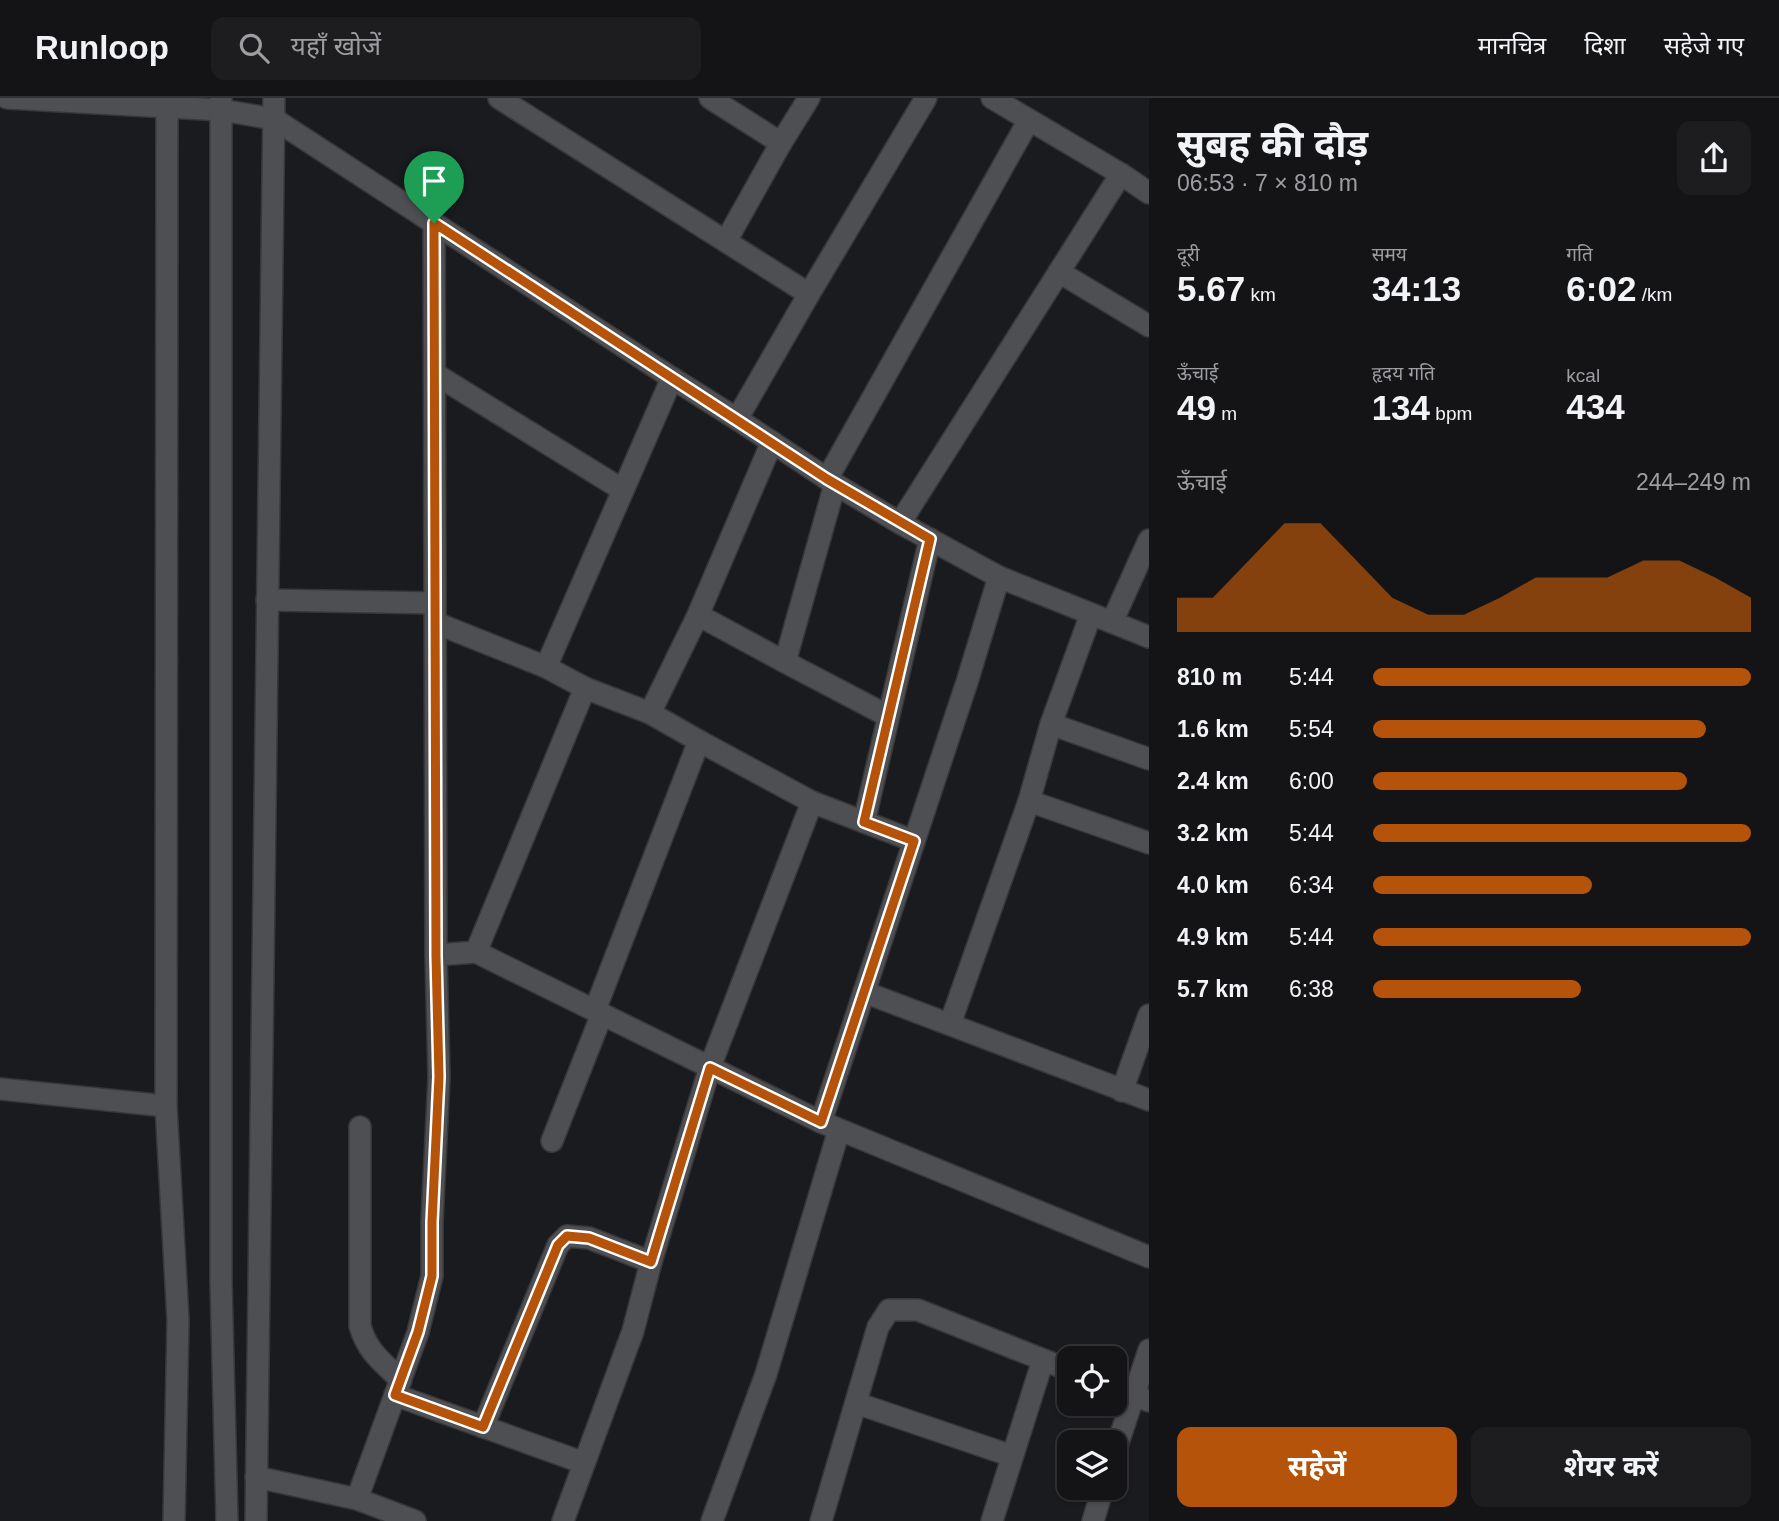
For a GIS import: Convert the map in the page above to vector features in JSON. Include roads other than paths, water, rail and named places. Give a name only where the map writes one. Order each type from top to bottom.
[{"type":"street","points":[[7,98],[221,104],[274,109],[434,223],[831,482],[999,577],[1149,637]]},
{"type":"street","points":[[499,98],[808,294]]},
{"type":"street","points":[[710,98],[781,142]]},
{"type":"street","points":[[726,241],[781,142],[809,98]]},
{"type":"street","points":[[737,419],[808,294],[926,98]]},
{"type":"street","points":[[992,98],[1149,193]]},
{"type":"street","points":[[167,102],[166,1106],[178,1320],[174,1521]]},
{"type":"street","points":[[221,104],[221,1281],[227,1521]]},
{"type":"street","points":[[256,1521],[274,109]]},
{"type":"street","points":[[785,662],[831,482],[1029,120]]},
{"type":"street","points":[[900,523],[1121,174]]},
{"type":"street","points":[[357,1499],[418,1332],[432,1276],[439,1077],[436,956],[434,223]]},
{"type":"street","points":[[1059,272],[1149,326]]},
{"type":"street","points":[[435,374],[623,490]]},
{"type":"street","points":[[546,667],[672,377]]},
{"type":"street","points":[[650,713],[698,615],[772,442]]},
{"type":"street","points":[[864,822],[930,539]]},
{"type":"street","points":[[1112,622],[1149,540]]},
{"type":"street","points":[[712,1521],[766,1374],[864,992],[999,577]]},
{"type":"street","points":[[267,600],[435,613],[585,688],[650,713],[812,802],[914,841]]},
{"type":"street","points":[[950,1024],[1091,614]]},
{"type":"street","points":[[698,615],[888,716]]},
{"type":"street","points":[[476,952],[585,688]]},
{"type":"street","points":[[1051,724],[1149,759]]},
{"type":"street","points":[[552,1141],[699,741]]},
{"type":"street","points":[[1029,800],[1149,843]]},
{"type":"street","points":[[563,1521],[633,1331],[651,1262],[710,1068],[812,802]]},
{"type":"street","points":[[436,956],[476,952],[830,1126],[1149,1257]]},
{"type":"street","points":[[864,992],[1149,1100]]},
{"type":"street","points":[[1122,1091],[1149,1016]]},
{"type":"street","points":[[0,1089],[166,1106]]},
{"type":"street","points":[[360,1127],[360,1326],[363,1339],[371,1352],[398,1387],[483,1427],[584,1463]]},
{"type":"street","points":[[483,1427],[558,1245],[567,1236],[589,1238],[651,1262]]},
{"type":"street","points":[[821,1521],[878,1327],[889,1310],[918,1310],[1057,1365]]},
{"type":"street","points":[[1122,1430],[1149,1350]]},
{"type":"street","points":[[992,1521],[1043,1360]]},
{"type":"street","points":[[856,1403],[1012,1456]]},
{"type":"street","points":[[256,1477],[357,1499],[415,1521]]},
{"type":"street","points":[[1093,1521],[1099,1500]]}]
